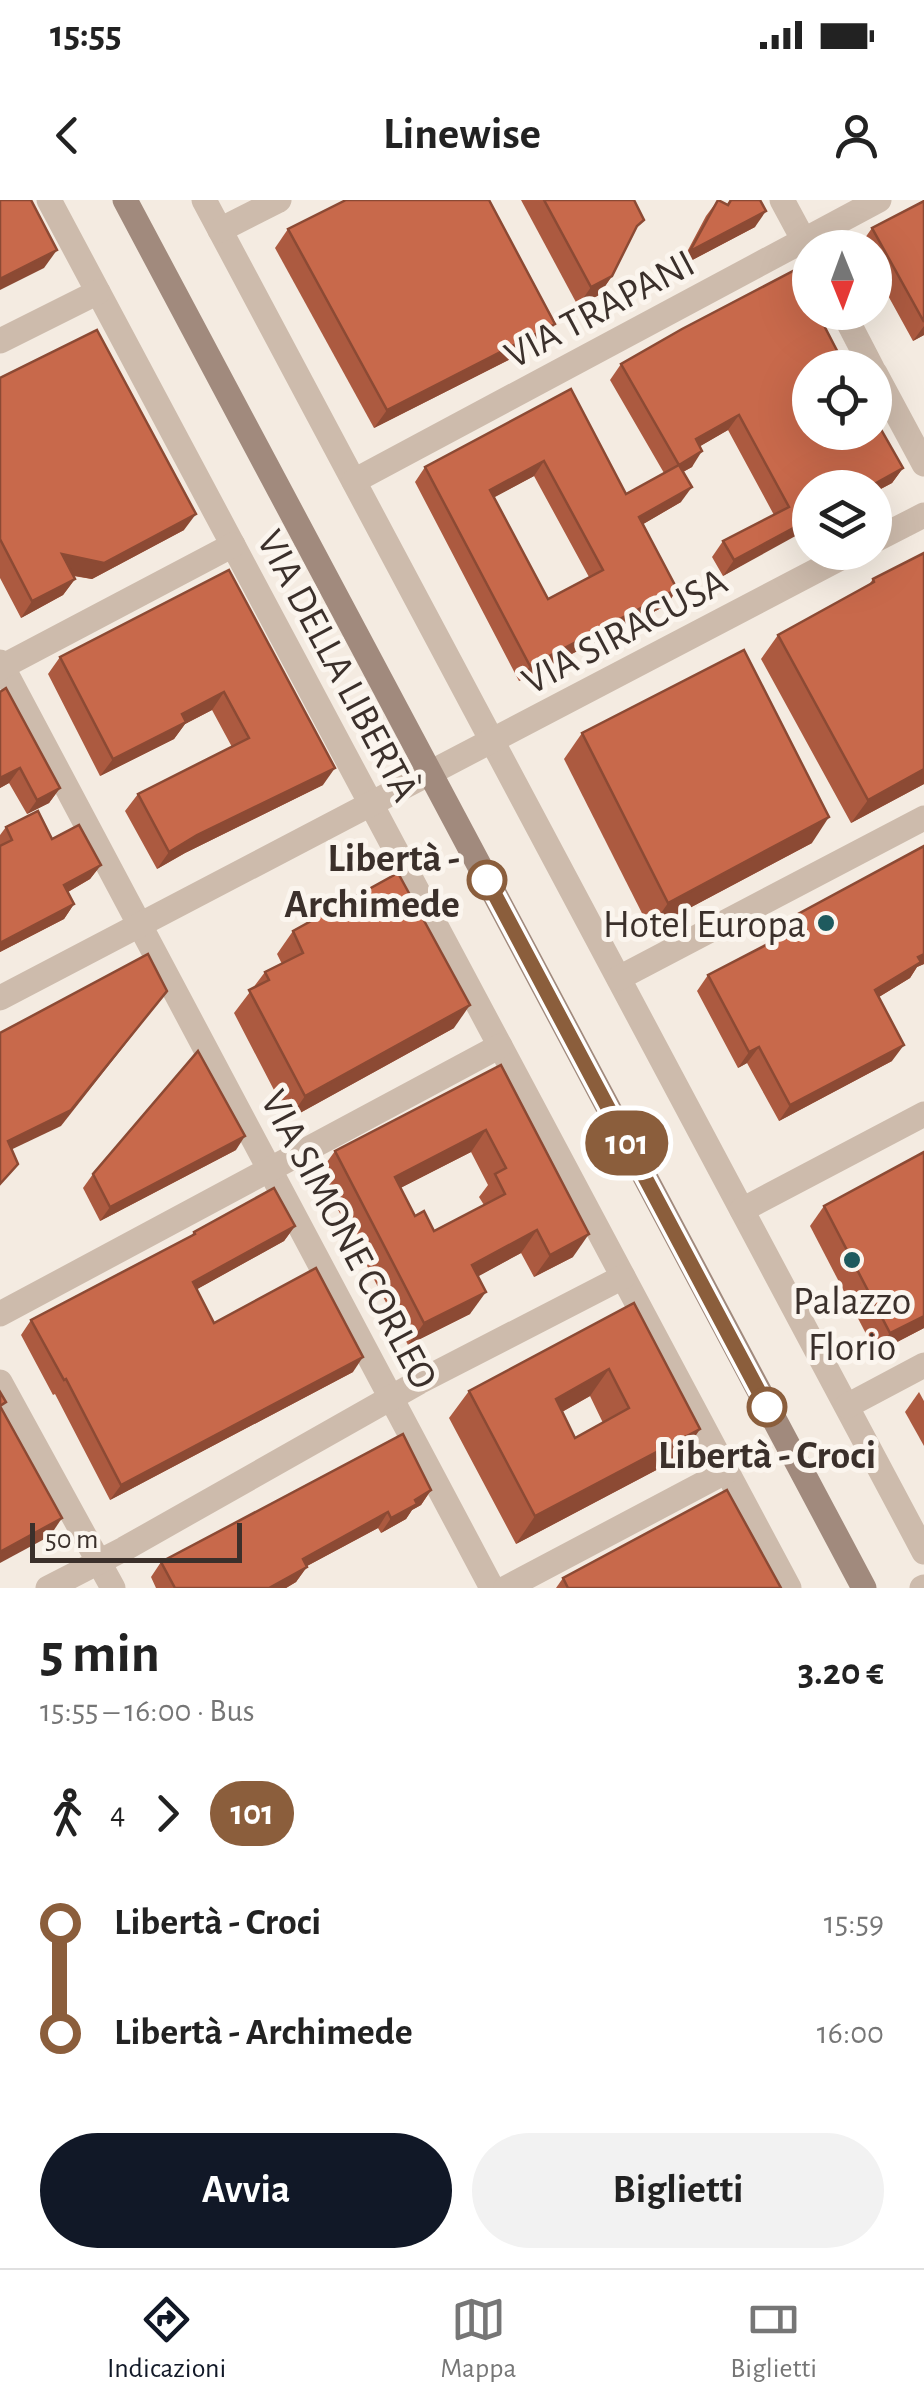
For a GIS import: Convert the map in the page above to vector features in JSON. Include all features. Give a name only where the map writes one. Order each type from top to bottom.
[{"type":"street","name":"VIA DELLA LIBERTÀ","points":[[49,200],[789,1588]]},
{"type":"street","name":"VIA DELLA LIBERTÀ","points":[[125,200],[864,1588]]},
{"type":"street","points":[[204,200],[924,1552]]},
{"type":"street","points":[[220,230],[280,200]]},
{"type":"street","points":[[782,200],[798,230]]},
{"type":"street","name":"VIA TRAPANI","points":[[832,230],[879,200]]},
{"type":"street","name":"VIA TRAPANI","points":[[354,481],[792,254]]},
{"type":"street","points":[[0,341],[98,292]]},
{"type":"street","points":[[892,404],[924,464]]},
{"type":"street","points":[[892,531],[924,514]]},
{"type":"street","points":[[1,665],[233,545]]},
{"type":"street","name":"VIA SIRACUSA","points":[[0,998],[818,570]]},
{"type":"street","name":"VIA SIMONE CORLEO","points":[[1,665],[492,1588]]},
{"type":"street","points":[[618,978],[924,818]]},
{"type":"street","points":[[0,1314],[500,1046]]},
{"type":"street","points":[[742,1210],[924,1114]]},
{"type":"street","points":[[48,1588],[392,1398],[623,1277]]},
{"type":"street","points":[[847,1406],[924,1365]]},
{"type":"street","points":[[0,1382],[114,1588]]},
{"type":"street","points":[[506,1588],[727,1471]]},
{"type":"building","points":[[0,200],[31,200],[57,250],[0,279]]},
{"type":"building","points":[[346,200],[489,200],[555,324],[387,410],[288,229]]},
{"type":"building","points":[[544,200],[634,200],[644,220],[637,226],[612,276],[591,287]]},
{"type":"building","points":[[718,200],[728,205],[731,200],[760,200],[766,211],[690,251]]},
{"type":"building","points":[[924,201],[924,322],[892,264],[892,230],[872,228]]},
{"type":"building","points":[[792,272],[792,330],[826,330],[837,350],[792,350],[792,450],[892,449],[903,468],[892,474],[892,470],[792,470],[792,529],[734,560],[723,541],[789,507],[739,415],[696,439],[702,451],[679,465],[621,364]]},
{"type":"building","points":[[97,330],[196,514],[104,563],[62,554],[75,579],[32,601],[0,539],[0,378]]},
{"type":"building","points":[[571,389],[626,494],[679,465],[692,487],[639,517],[677,589],[530,666],[425,467]],"holes":[[[544,461],[603,570],[548,599],[490,490]]]},
{"type":"building","points":[[924,553],[924,769],[868,800],[778,635]]},
{"type":"building","points":[[229,570],[335,768],[169,852],[138,794],[249,738],[224,692],[182,714],[186,722],[113,759],[60,657]]},
{"type":"building","points":[[744,650],[829,817],[668,903],[582,733]]},
{"type":"building","points":[[6,688],[60,788],[37,800],[20,768],[0,778],[0,692]]},
{"type":"building","points":[[38,811],[52,839],[79,825],[101,865],[64,885],[74,904],[0,943],[0,846],[12,840],[6,827]]},
{"type":"building","points":[[924,846],[924,954],[918,957],[921,962],[875,990],[904,1045],[790,1105],[759,1047],[749,1052],[708,975],[791,932],[785,921]]},
{"type":"building","points":[[398,873],[470,1005],[305,1096],[249,990],[269,980],[265,972],[303,953],[293,931]]},
{"type":"building","points":[[148,954],[167,991],[71,1110],[8,1141],[18,1164],[0,1184],[0,1033]]},
{"type":"building","points":[[198,1051],[245,1136],[110,1207],[93,1174]]},
{"type":"building","points":[[501,1065],[589,1234],[550,1255],[537,1230],[472,1265],[486,1292],[424,1323],[335,1151]],"holes":[[[486,1130],[506,1168],[495,1174],[505,1194],[434,1231],[424,1211],[415,1216],[395,1177]]]},
{"type":"building","name":"Palazzo Florio","points":[[924,1152],[924,1316],[890,1333],[824,1206]]},
{"type":"building","points":[[274,1188],[295,1226],[193,1282],[214,1323],[316,1268],[363,1357],[121,1485],[31,1320]]},
{"type":"building","points":[[634,1303],[700,1429],[535,1516],[469,1391]],"holes":[[[609,1369],[629,1408],[575,1438],[556,1399]]]},
{"type":"building","points":[[0,1406],[62,1518],[0,1552]]},
{"type":"building","points":[[403,1434],[431,1490],[415,1500],[417,1504],[391,1518],[388,1512],[303,1559],[307,1567],[269,1588],[175,1588],[161,1562]]},
{"type":"building","points":[[727,1490],[781,1588],[568,1588],[563,1578]]},
{"type":"bus line","name":"101","points":[[487,880],[767,1407]]},
{"type":"place","name":"Libertà - Archimede","points":[[487,880]]},
{"type":"place","name":"Hotel Europa","points":[[826,923]]},
{"type":"place","name":"Palazzo Florio","points":[[852,1260]]},
{"type":"place","name":"Libertà - Croci","points":[[767,1407]]}]
